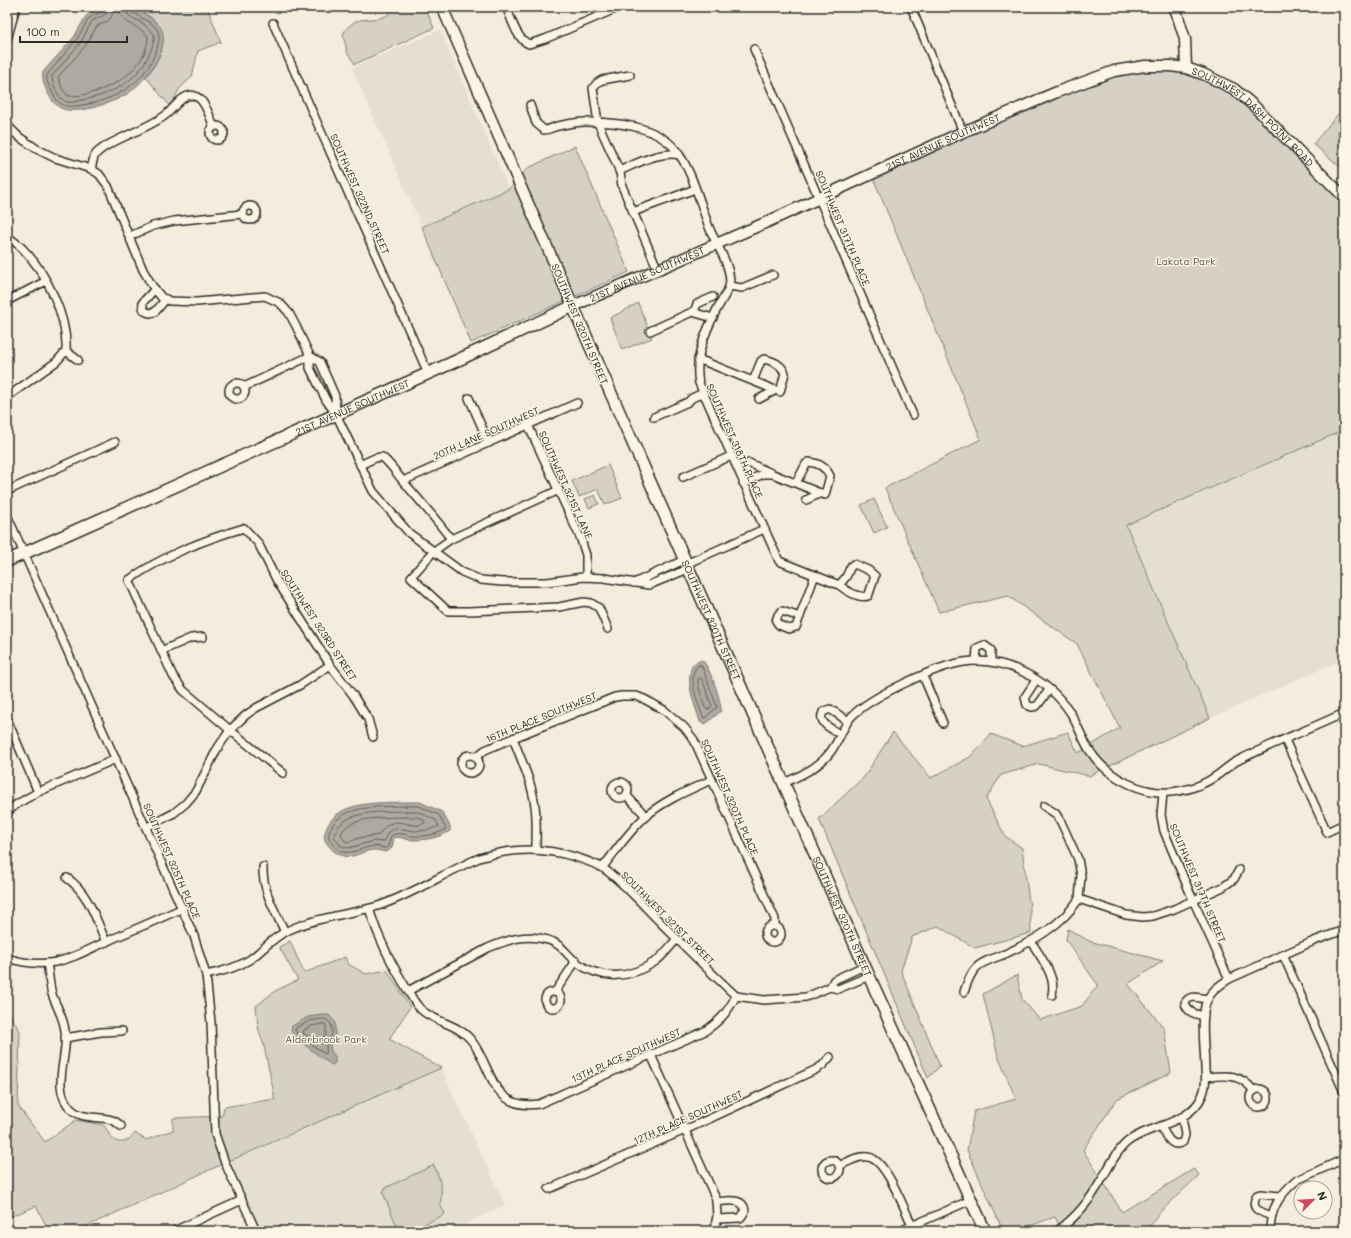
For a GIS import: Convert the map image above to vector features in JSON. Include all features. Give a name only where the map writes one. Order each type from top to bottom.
[{"type":"main road","name":"SOUTHWEST 320TH STREET","points":[[442,7],[686,564],[867,971],[985,1231]]},
{"type":"main road","name":"SOUTHWEST DASH POINT ROAD","points":[[1174,7],[1185,39],[1186,68],[1225,84],[1241,95],[1344,197]]},
{"type":"main road","name":"21ST AVENUE SOUTHWEST","points":[[7,561],[428,373],[573,306],[819,199],[963,132],[1079,83],[1114,71],[1145,66],[1170,66],[1186,68]]},
{"type":"street","points":[[7,40],[16,7]]},
{"type":"street","points":[[506,7],[519,35],[528,44],[541,41],[620,7]]},
{"type":"street","points":[[911,7],[963,132]]},
{"type":"street","name":"SOUTHWEST 322ND STREET","points":[[273,23],[428,373]]},
{"type":"street","name":"SOUTHWEST 317TH PLACE","points":[[754,49],[913,415]]},
{"type":"street","points":[[630,75],[602,80],[596,83],[593,88],[598,123],[619,171],[622,186],[658,270]]},
{"type":"street","points":[[91,169],[94,156],[101,149],[152,124],[167,114],[187,96],[194,95],[200,99],[204,104],[214,127]]},
{"type":"street","points":[[530,104],[534,118],[539,126],[544,130],[579,122],[631,125],[650,132],[670,143],[679,155],[695,189],[710,230],[728,269],[730,278],[729,286],[742,288],[773,275]]},
{"type":"street","points":[[7,125],[19,137],[44,153],[91,169],[98,174],[108,186],[143,270],[155,289],[164,298],[170,301],[197,302],[265,296],[280,303],[289,313],[310,356],[310,368],[326,400],[336,414],[360,466],[374,491],[409,533],[462,572],[481,580],[502,582],[547,582],[586,577],[648,585],[654,584],[686,564],[764,529]]},
{"type":"street","points":[[619,171],[660,155],[671,153],[679,155]]},
{"type":"street","points":[[633,212],[695,189]]},
{"type":"street","points":[[130,236],[153,226],[174,221],[242,214]]},
{"type":"street","points":[[7,236],[21,247],[36,265],[46,281],[61,313],[66,334],[66,351],[56,362],[7,397]]},
{"type":"street","points":[[7,301],[46,281]]},
{"type":"street","name":"SOUTHWEST 318TH PLACE","points":[[729,286],[703,342],[698,359],[697,372],[699,383],[779,561],[866,597],[869,594],[875,576],[870,570],[854,564],[851,566],[846,577],[839,585]]},
{"type":"street","points":[[155,289],[143,302],[145,311],[150,313],[155,312],[164,298]]},
{"type":"street","points":[[694,312],[697,304],[713,297]]},
{"type":"street","points":[[650,331],[688,313],[694,312],[713,318]]},
{"type":"street","points":[[66,351],[78,360]]},
{"type":"street","points":[[244,387],[310,356]]},
{"type":"street","points":[[310,356],[320,362],[335,396],[336,414]]},
{"type":"street","points":[[698,359],[780,392],[785,376],[783,369],[778,363],[763,359],[753,381]]},
{"type":"street","points":[[759,399],[776,390]]},
{"type":"street","points":[[654,417],[688,402],[694,397],[703,393]]},
{"type":"street","points":[[469,398],[489,443]]},
{"type":"street","name":"20TH LANE SOUTHWEST","points":[[403,481],[577,403]]},
{"type":"street","name":"SOUTHWEST 321ST LANE","points":[[528,425],[580,537],[586,556],[586,577]]},
{"type":"street","points":[[7,491],[115,442]]},
{"type":"street","points":[[683,477],[731,456]]},
{"type":"street","points":[[360,466],[375,458],[382,457],[436,518],[451,539]]},
{"type":"street","points":[[749,463],[773,474],[825,495],[830,479],[828,472],[823,466],[808,462],[796,483]]},
{"type":"street","points":[[743,483],[763,474],[773,474]]},
{"type":"street","points":[[559,490],[451,539],[434,552],[411,577],[448,611],[559,607],[584,602],[591,603],[599,608],[608,629]]},
{"type":"street","points":[[806,500],[821,493]]},
{"type":"street","name":"SOUTHWEST 325TH PLACE","points":[[7,515],[183,908],[194,936],[206,975],[211,1022],[215,1134],[225,1163],[256,1231]]},
{"type":"street","name":"SOUTHWEST 323RD STREET","points":[[161,651],[129,580],[142,571],[173,555],[211,538],[244,528],[258,543],[278,582],[330,665],[353,695],[368,719],[373,737]]},
{"type":"street","points":[[800,617],[815,575]]},
{"type":"street","points":[[203,637],[191,638],[161,651],[173,676],[183,690],[283,773]]},
{"type":"street","points":[[976,661],[977,648],[984,645],[991,650],[991,662]]},
{"type":"street","points":[[784,784],[806,774],[816,767],[835,745],[848,721],[862,707],[875,698],[922,676],[948,666],[964,662],[991,662],[1017,669],[1036,680],[1062,702],[1070,712],[1088,748],[1101,765],[1124,781],[1136,786],[1163,793],[1187,790],[1204,783],[1236,762],[1344,713]]},
{"type":"street","points":[[147,827],[174,813],[186,803],[196,791],[217,749],[230,730],[246,715],[256,708],[300,685],[330,665]]},
{"type":"street","points":[[922,676],[943,723]]},
{"type":"street","points":[[1036,680],[1026,697],[1026,702],[1030,706],[1037,706],[1049,690]]},
{"type":"street","name":"SOUTHWEST 320TH PLACE","points":[[615,697],[628,696],[640,698],[653,703],[673,716],[694,740],[776,926]]},
{"type":"street","name":"16TH PLACE SOUTHWEST","points":[[476,757],[485,750],[512,738],[615,697]]},
{"type":"street","points":[[840,734],[822,722],[822,712],[830,709],[848,721]]},
{"type":"street","points":[[7,719],[38,792]]},
{"type":"street","points":[[512,738],[528,780],[535,804],[536,849]]},
{"type":"street","points":[[1285,740],[1327,832],[1344,824]]},
{"type":"street","points":[[7,812],[17,804],[38,792],[116,759]]},
{"type":"street","points":[[602,868],[646,816],[664,803],[711,780]]},
{"type":"street","name":"SOUTHWEST 317TH STREET","points":[[1163,793],[1161,815],[1164,831],[1229,979]]},
{"type":"street","points":[[626,796],[646,816]]},
{"type":"street","points":[[964,992],[968,979],[975,969],[987,961],[1031,941],[1060,922],[1079,900],[1081,876],[1078,859],[1056,814],[1044,806]]},
{"type":"street","name":"SOUTHWEST 321ST STREET","points":[[206,975],[237,966],[250,959],[270,942],[285,932],[311,922],[369,909],[394,900],[479,858],[507,851],[536,849],[559,852],[585,860],[602,868],[631,892],[706,969],[736,996]]},
{"type":"street","points":[[264,867],[264,884],[285,932]]},
{"type":"street","points":[[1079,900],[1126,915],[1144,917],[1163,913],[1229,884],[1234,880],[1238,870]]},
{"type":"street","points":[[67,878],[76,884],[87,899],[106,942]]},
{"type":"street","points":[[7,958],[22,962],[48,963],[63,961],[78,956],[183,908]]},
{"type":"street","points":[[369,909],[380,941],[408,991],[488,948],[516,938],[538,937],[548,940],[560,945],[576,961],[593,971],[614,976],[631,974],[657,960],[677,939]]},
{"type":"street","points":[[1057,1231],[1077,1215],[1089,1200],[1110,1165],[1126,1143],[1135,1137],[1182,1117],[1197,1104],[1202,1097],[1206,1077],[1204,1011],[1208,998],[1217,988],[1229,979],[1314,941],[1344,930]]},
{"type":"street","points":[[1031,941],[1051,976],[1054,988],[1052,995]]},
{"type":"street","points":[[1283,955],[1344,1092]]},
{"type":"street","points":[[555,992],[576,961]]},
{"type":"street","points":[[48,963],[52,993],[64,1026],[65,1038],[61,1091],[66,1103],[69,1108],[78,1114],[93,1118],[109,1119],[116,1121],[121,1126]]},
{"type":"street","points":[[830,987],[834,980],[867,971]]},
{"type":"street","points":[[736,996],[764,1000],[806,997],[830,987],[838,988],[867,971]]},
{"type":"street","name":"13TH PLACE SOUTHWEST","points":[[408,991],[415,1004],[425,1012],[452,1025],[462,1031],[470,1039],[501,1094],[519,1104],[529,1106],[539,1104],[705,1031],[717,1023],[728,1012],[736,996]]},
{"type":"street","points":[[1204,1016],[1190,1012],[1185,1006],[1185,1003],[1187,999],[1191,997],[1208,998]]},
{"type":"street","points":[[65,1038],[101,1032],[122,1031]]},
{"type":"street","points":[[651,1055],[716,1202],[717,1219],[714,1231]]},
{"type":"street","name":"12TH PLACE SOUTHWEST","points":[[549,1189],[685,1130],[816,1070],[830,1057]]},
{"type":"street","points":[[1206,1077],[1231,1076],[1242,1079],[1254,1091]]},
{"type":"street","points":[[1161,1126],[1167,1138],[1173,1143],[1180,1144],[1183,1142],[1185,1135],[1182,1117]]},
{"type":"street","points":[[839,1166],[857,1158],[866,1156],[873,1157],[886,1170],[912,1225]]},
{"type":"street","points":[[1270,1231],[1271,1216],[1280,1196],[1297,1180],[1344,1159]]},
{"type":"street","points":[[1271,1216],[1256,1209],[1253,1206],[1254,1201],[1257,1195],[1260,1194],[1280,1196]]},
{"type":"street","points":[[174,1231],[242,1200]]},
{"type":"street","points":[[900,1231],[971,1200]]},
{"type":"street","points":[[716,1202],[739,1202],[744,1205],[745,1211],[740,1218],[717,1219]]},
{"type":"shaded area","points":[[440,30],[509,189],[422,227],[352,68]]},
{"type":"shaded area","points":[[1344,430],[1344,659],[1210,718],[1126,525]]},
{"type":"shaded area","points":[[441,1068],[505,1205],[450,1231],[256,1231],[225,1163]]},
{"type":"green space","points":[[129,7],[207,7],[221,42],[198,51],[192,77],[180,88],[169,105],[146,77],[160,55],[162,35],[159,27],[143,12]]},
{"type":"green space","points":[[390,7],[425,7],[434,28],[355,64],[347,52],[343,34],[348,27],[359,20],[376,19],[389,14]]},
{"type":"green space","name":"Lakota Park","points":[[1170,66],[1225,84],[1344,197],[1344,430],[1126,525],[1210,718],[1089,776],[1039,764],[1001,775],[986,799],[1005,836],[1022,848],[1030,909],[1031,933],[975,948],[938,926],[912,937],[901,971],[940,1066],[928,1078],[819,819],[864,777],[893,732],[931,778],[970,757],[991,734],[1023,746],[1068,732],[1078,753],[1120,728],[1077,644],[1008,596],[939,612],[885,488],[981,439],[872,175],[1090,80]]},
{"type":"green space","points":[[1344,107],[1344,170],[1313,144]]},
{"type":"green space","points":[[575,146],[629,272],[471,343],[422,227],[509,189],[528,168]]},
{"type":"green space","points":[[638,303],[652,338],[622,350],[610,318]]},
{"type":"green space","points":[[608,465],[622,498],[605,505],[598,489],[579,497],[572,481]]},
{"type":"green space","points":[[595,495],[599,504],[589,508],[585,499]]},
{"type":"green space","points":[[874,499],[887,527],[874,533],[861,505]]},
{"type":"green space","points":[[1068,929],[1089,941],[1163,961],[1128,984],[1164,1028],[1171,1073],[1117,1099],[1083,1150],[1122,1212],[1194,1169],[1199,1175],[1157,1215],[1147,1231],[1062,1231],[1055,1217],[1015,1231],[1003,1231],[967,1150],[974,1111],[1016,1099],[998,1056],[983,994],[1017,975],[1022,999],[1040,1020],[1082,1006],[1098,985],[1066,940]]},
{"type":"green space","name":"Alderbrook Park","points":[[290,941],[304,973],[345,957],[348,964],[366,974],[387,970],[410,1007],[389,1039],[441,1068],[225,1163],[76,1231],[49,1231],[36,1206],[7,1218],[7,1010],[20,1031],[18,1106],[45,1142],[76,1120],[103,1125],[111,1137],[119,1142],[128,1140],[135,1133],[146,1140],[173,1130],[173,1118],[222,1116],[224,1107],[275,1099],[264,1046],[258,1027],[256,1006],[275,991],[298,980],[279,947]]},
{"type":"green space","points":[[434,1165],[441,1189],[440,1204],[445,1214],[411,1231],[399,1231],[383,1193],[385,1188]]},
{"type":"water","points":[[105,7],[132,8],[151,18],[161,28],[163,34],[161,51],[145,78],[124,96],[106,104],[87,109],[63,109],[52,100],[48,94],[44,83],[43,72],[74,37],[86,16],[93,11]]},
{"type":"water","points":[[702,660],[708,669],[721,706],[721,711],[707,723],[703,724],[700,722],[690,686],[693,664]]},
{"type":"water","points":[[420,802],[442,812],[450,826],[450,831],[427,839],[413,840],[399,837],[394,838],[392,848],[387,852],[371,850],[347,857],[335,852],[326,843],[324,838],[328,825],[334,817],[342,811],[363,804]]},
{"type":"water","points":[[329,1015],[335,1022],[335,1038],[330,1046],[331,1051],[335,1056],[335,1063],[332,1065],[299,1041],[293,1035],[291,1029],[292,1026],[308,1017]]}]
